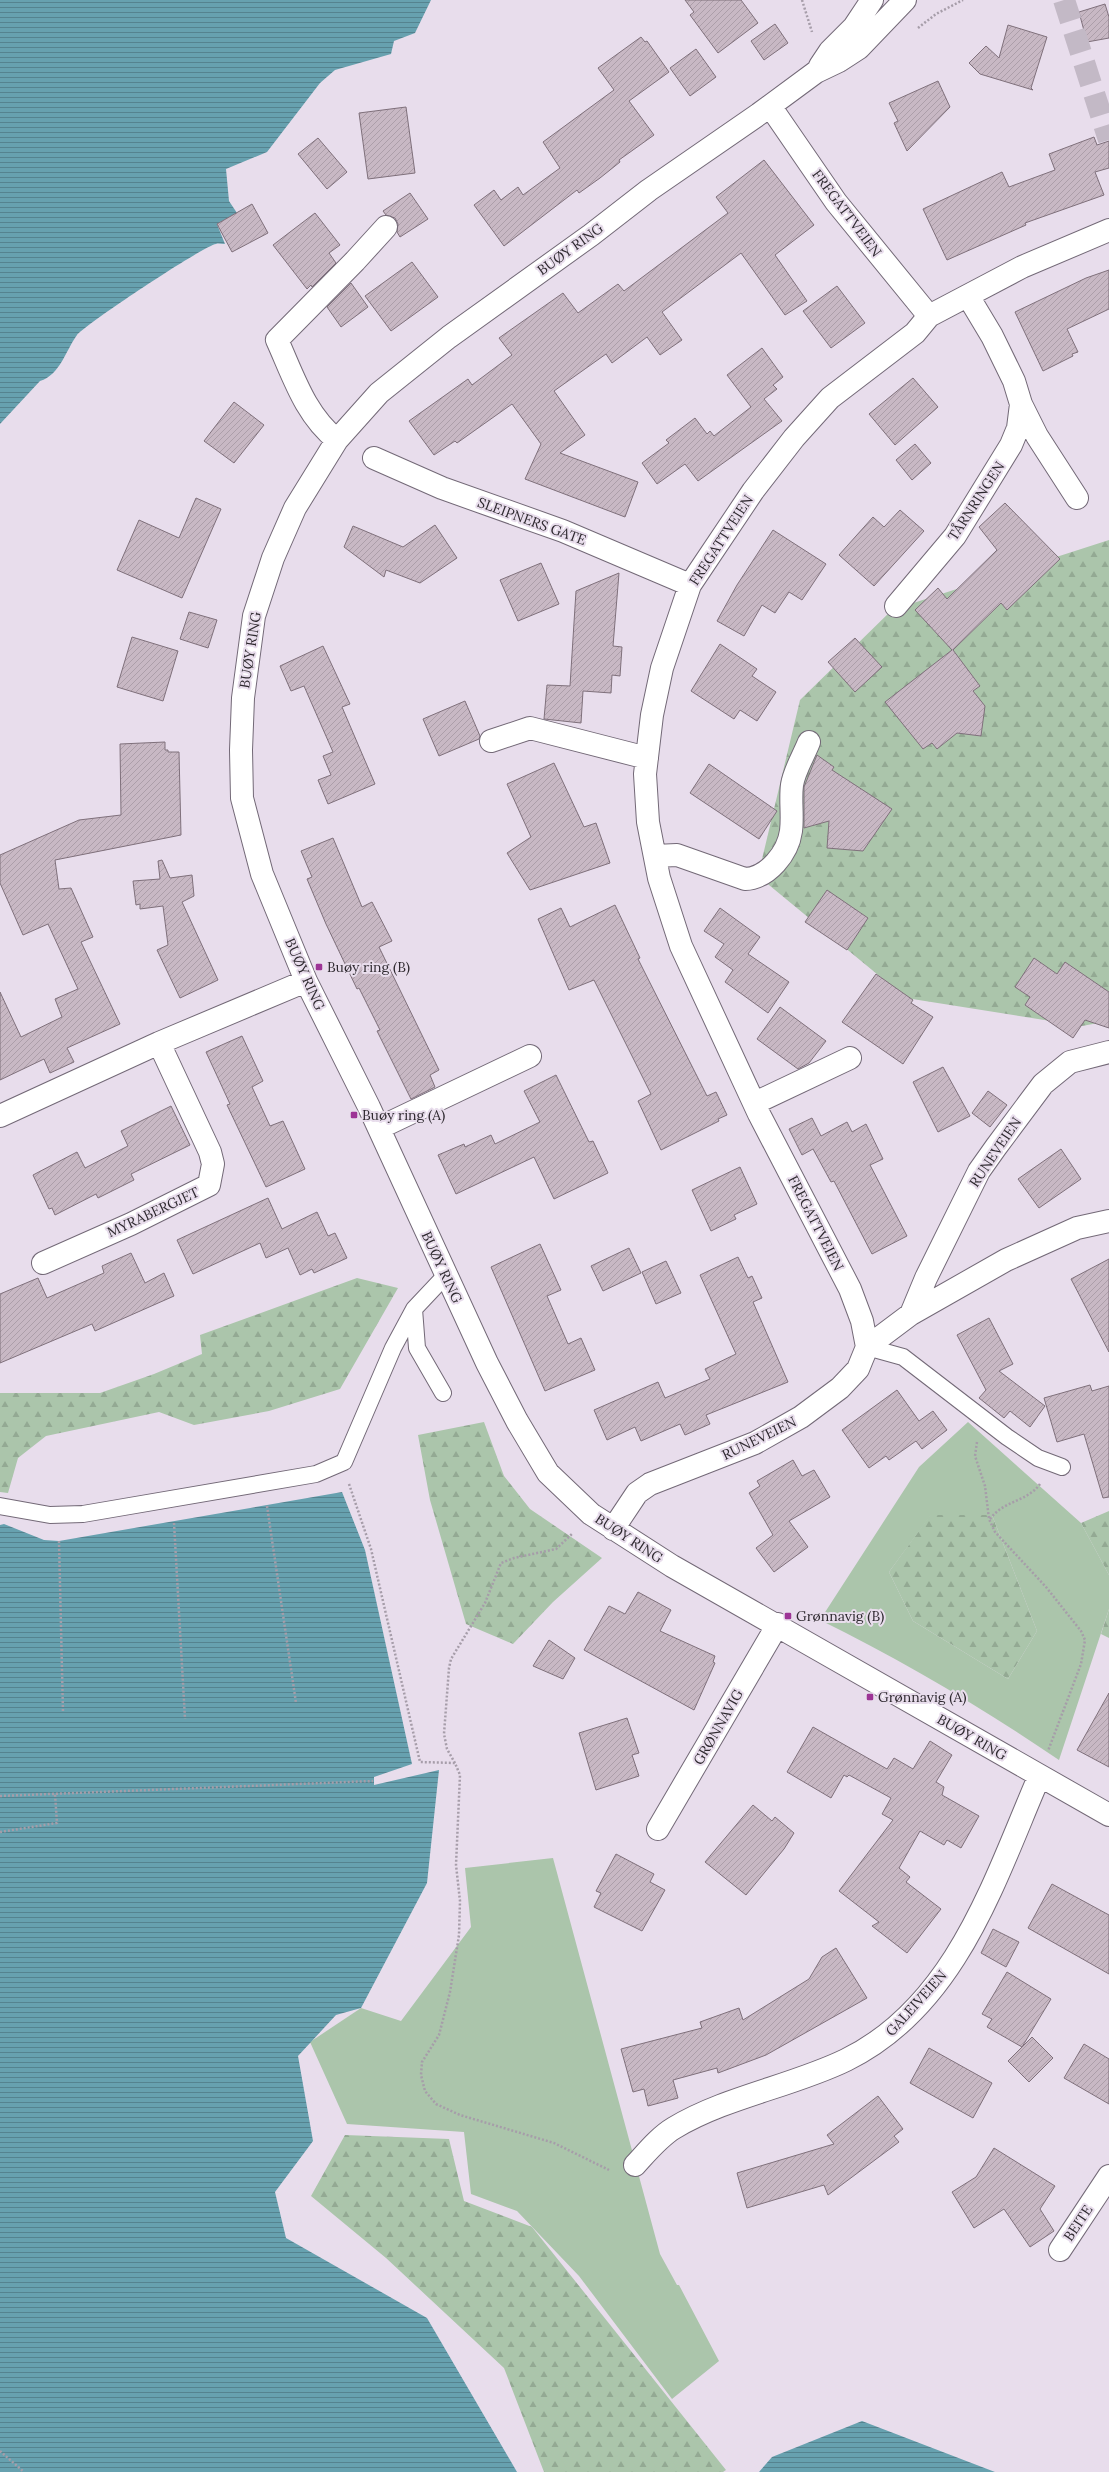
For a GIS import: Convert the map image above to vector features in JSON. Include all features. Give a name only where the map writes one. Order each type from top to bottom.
[{"type":"street","name":"BUØY RING","points":[[816,72],[830,51],[854,27],[872,0]]},
{"type":"street","name":"BUØY RING","points":[[905,0],[859,48],[839,61],[816,72],[770,106],[649,190],[591,235],[449,337],[379,393],[337,440],[294,508],[273,558],[254,616],[243,698],[241,750],[242,798],[262,874],[306,981],[379,1128],[446,1275],[517,1422],[548,1472],[574,1499],[613,1529],[672,1566],[778,1624],[1039,1777],[1109,1815]]},
{"type":"street","name":"FREGATTVEIEN","points":[[770,106],[836,202],[929,316]]},
{"type":"street","points":[[337,440],[318,422],[303,397],[277,340],[355,261],[386,226]]},
{"type":"street","name":"FREGATTVEIEN","points":[[867,1347],[862,1321],[850,1289],[755,1103],[681,946],[669,913],[648,815],[645,774],[652,715],[662,668],[690,585],[753,491],[794,438],[830,398],[915,333],[929,316],[1022,267],[1109,230]]},
{"type":"street","name":"TÅRNRINGEN","points":[[968,296],[981,314],[1007,364],[1021,404],[1037,436],[1077,498]]},
{"type":"street","name":"TÅRNRINGEN","points":[[896,606],[955,536],[983,494],[1011,445],[1018,428],[1021,404]]},
{"type":"street","name":"SLEIPNERS GATE","points":[[374,458],[442,488],[563,531],[690,585]]},
{"type":"street","points":[[491,741],[530,728],[647,758]]},
{"type":"street","points":[[656,856],[677,855],[746,879],[754,878],[765,871],[778,861],[791,833],[792,784],[810,742]]},
{"type":"street","points":[[0,1116],[159,1043],[306,981]]},
{"type":"street","name":"MYRABERGJET","points":[[43,1263],[131,1224],[209,1185],[213,1164],[210,1152],[159,1043]]},
{"type":"street","name":"RUNEVEIEN","points":[[911,1314],[926,1278],[980,1171],[1043,1084],[1070,1062],[1109,1052]]},
{"type":"street","points":[[379,1128],[530,1056]]},
{"type":"street","points":[[755,1103],[850,1058]]},
{"type":"street","points":[[867,1347],[911,1314],[1006,1260],[1077,1228],[1109,1221]]},
{"type":"street","name":"RUNEVEIEN","points":[[613,1529],[637,1493],[650,1484],[755,1443],[801,1417],[840,1388],[858,1369],[867,1347]]},
{"type":"street","name":"GRØNNAVIG","points":[[658,1829],[778,1624]]},
{"type":"street","name":"GALEIVEIEN","points":[[635,2165],[673,2128],[723,2106],[845,2060],[884,2039],[935,1986],[984,1909],[1039,1777]]},
{"type":"street","name":"BEITE","points":[[1060,2250],[1109,2176]]},
{"type":"lane","points":[[0,1506],[50,1515],[83,1514],[316,1474],[344,1462],[393,1348],[414,1309],[446,1275]]},
{"type":"lane","points":[[414,1309],[418,1348],[442,1393]]},
{"type":"lane","points":[[867,1347],[903,1357],[982,1416],[1007,1437],[1038,1458],[1062,1467]]},
{"type":"path","points":[[802,0],[813,35]]},
{"type":"path","points":[[918,28],[936,14],[963,0]]},
{"type":"path","points":[[982,1416],[975,1456],[985,1486],[989,1519],[996,1532],[1046,1587],[1081,1631],[1085,1640],[1081,1664],[1039,1777]]},
{"type":"path","points":[[989,1519],[997,1509],[1034,1492],[1044,1476],[1038,1458]]},
{"type":"path","points":[[344,1462],[371,1549],[420,1762],[455,1763]]},
{"type":"path","points":[[266,1505],[296,1703]]},
{"type":"path","points":[[174,1523],[186,1719]]},
{"type":"path","points":[[573,1533],[556,1549],[514,1558],[501,1563],[496,1570],[485,1603],[451,1659],[444,1734],[447,1748],[460,1775],[456,1865],[460,1901],[459,1935],[450,1992],[439,2035],[422,2062],[421,2075],[425,2091],[436,2104],[460,2115],[554,2144],[608,2170],[620,2172],[635,2165]]},
{"type":"path","points":[[59,1541],[63,1713]]},
{"type":"path","points":[[0,1796],[373,1781]]},
{"type":"path","points":[[0,1832],[57,1823],[56,1794]]},
{"type":"path","points":[[0,2450],[24,2472]]},
{"type":"green space","points":[[1109,540],[1109,1021],[1082,1026],[906,998],[758,876],[800,700],[896,606],[901,607]]},
{"type":"green space","points":[[357,1278],[398,1288],[340,1389],[269,1411],[194,1425],[159,1412],[46,1436],[18,1458],[8,1493],[0,1492],[0,1393],[100,1393],[154,1374],[202,1354],[200,1335]]},
{"type":"green space","points":[[484,1422],[504,1476],[530,1509],[602,1558],[553,1602],[513,1644],[466,1624],[430,1500],[418,1435]]},
{"type":"green space","points":[[968,1422],[1081,1523],[1109,1575],[1109,1609],[1059,1760],[942,1686],[882,1652],[820,1620],[919,1467]],"holes":[[[931,1515],[992,1515],[1037,1631],[1008,1679],[913,1621],[889,1572]]]},
{"type":"green space","points":[[1109,1511],[1109,1575],[1081,1523]]},
{"type":"green space","points":[[931,1514],[992,1515],[1037,1631],[1008,1679],[913,1621],[889,1572]]},
{"type":"green space","points":[[1109,1609],[1109,1638],[1101,1634]]},
{"type":"green space","points":[[553,1858],[660,2254],[677,2285],[679,2285],[719,2361],[672,2399],[579,2276],[517,2211],[471,2194],[464,2132],[347,2124],[310,2042],[361,2008],[401,2021],[471,1927],[465,1868]]},
{"type":"green space","points":[[345,2135],[449,2139],[464,2201],[532,2227],[726,2470],[723,2472],[544,2472],[504,2368],[386,2258],[311,2196]]},
{"type":"water","points":[[0,0],[431,0],[415,33],[394,41],[391,54],[335,70],[320,83],[267,152],[226,169],[229,201],[237,213],[217,224],[225,244],[216,244],[190,258],[145,286],[85,328],[77,335],[58,368],[47,378],[40,381],[0,424]]},
{"type":"water","points":[[342,1492],[365,1550],[412,1764],[374,1777],[374,1785],[439,1770],[427,1883],[361,2008],[336,2015],[298,2056],[313,2141],[275,2192],[286,2238],[427,2318],[517,2472],[0,2472],[0,1525],[4,1524],[44,1540],[59,1541]]},
{"type":"water","points":[[862,2421],[995,2472],[759,2472],[772,2457]]},
{"type":"building","points":[[685,0],[741,0],[758,23],[718,53],[690,15],[694,12]]},
{"type":"building","points":[[1105,4],[1109,17],[1109,38],[1087,42],[1079,12]]},
{"type":"building","points":[[775,24],[788,43],[764,60],[751,41]]},
{"type":"building","points":[[1008,25],[1047,37],[1031,88],[1033,90],[980,74],[969,63],[986,46],[999,58]]},
{"type":"building","points":[[641,37],[645,42],[647,41],[669,72],[629,101],[654,135],[619,160],[620,162],[600,178],[579,193],[577,190],[504,246],[474,205],[494,190],[501,200],[518,187],[523,195],[560,168],[543,142],[614,90],[598,68]]},
{"type":"building","points":[[696,49],[716,77],[690,96],[670,68]]},
{"type":"building","points":[[938,81],[950,107],[907,151],[894,123],[898,121],[889,103]]},
{"type":"building","points":[[406,107],[415,173],[368,179],[359,113]]},
{"type":"building","points":[[1094,137],[1097,145],[1109,141],[1109,168],[1095,172],[1104,195],[1025,223],[1026,225],[947,260],[923,209],[1002,172],[1009,187],[1055,170],[1049,154]]},
{"type":"building","points":[[318,138],[347,172],[327,189],[298,154]]},
{"type":"building","points":[[764,160],[814,225],[775,255],[807,301],[785,315],[741,253],[662,312],[682,340],[660,355],[647,337],[612,363],[606,354],[554,391],[585,435],[560,453],[638,482],[625,517],[525,479],[541,444],[512,404],[457,443],[455,441],[434,455],[409,421],[468,379],[472,385],[512,355],[499,338],[563,293],[578,313],[618,284],[624,291],[728,213],[716,197]]},
{"type":"building","points":[[410,193],[428,219],[400,237],[397,232],[398,224],[395,218],[386,215],[383,211]]},
{"type":"building","points":[[252,204],[268,233],[232,252],[217,224]]},
{"type":"building","points":[[315,213],[340,245],[329,253],[336,263],[312,287],[311,285],[307,289],[273,245]]},
{"type":"building","points":[[412,262],[438,297],[391,331],[365,296]]},
{"type":"building","points":[[1109,270],[1109,309],[1067,329],[1078,352],[1043,371],[1015,312],[1086,278]]},
{"type":"building","points":[[351,283],[368,307],[341,327],[327,307]]},
{"type":"building","points":[[837,286],[865,323],[831,348],[803,311]]},
{"type":"building","points":[[762,348],[783,377],[773,385],[777,389],[764,399],[782,421],[698,481],[685,464],[657,484],[642,463],[669,443],[666,440],[695,418],[707,434],[710,431],[714,436],[751,407],[727,375]]},
{"type":"building","points":[[913,378],[938,407],[895,445],[869,414]]},
{"type":"building","points":[[234,402],[264,425],[234,463],[204,441]]},
{"type":"building","points":[[915,444],[931,463],[912,480],[896,460]]},
{"type":"building","points":[[196,498],[221,509],[182,598],[117,570],[139,520],[179,538]]},
{"type":"building","points":[[1005,503],[1060,559],[1007,610],[1001,603],[953,650],[980,686],[973,691],[985,706],[981,736],[957,733],[937,749],[932,743],[923,749],[885,702],[952,650],[915,610],[938,588],[947,599],[997,550],[979,527]]},
{"type":"building","points":[[900,510],[924,531],[874,586],[839,555],[873,517],[884,527]]},
{"type":"building","points":[[435,525],[457,558],[420,583],[386,570],[384,577],[344,547],[353,526],[403,547]]},
{"type":"building","points":[[773,530],[826,564],[802,600],[789,592],[775,613],[762,605],[744,636],[717,621],[737,585]]},
{"type":"building","points":[[541,563],[559,604],[518,621],[500,580]]},
{"type":"building","points":[[619,573],[613,646],[622,647],[620,676],[612,675],[611,693],[583,691],[581,723],[544,719],[547,685],[570,686],[576,591]]},
{"type":"building","points":[[189,612],[217,620],[208,648],[180,639]]},
{"type":"building","points":[[132,637],[178,651],[163,701],[117,687]]},
{"type":"building","points":[[855,638],[882,667],[855,692],[828,662]]},
{"type":"building","points":[[720,644],[757,669],[752,676],[776,692],[757,721],[740,710],[734,719],[691,691]]},
{"type":"building","points":[[323,646],[350,704],[342,707],[375,784],[328,804],[318,780],[331,775],[323,756],[333,752],[304,686],[291,691],[280,666]]},
{"type":"building","points":[[465,701],[480,736],[479,739],[439,756],[423,719]]},
{"type":"building","points":[[165,742],[165,750],[168,750],[168,752],[179,752],[181,835],[55,860],[59,889],[71,888],[93,937],[81,942],[120,1024],[67,1048],[74,1062],[50,1073],[44,1059],[0,1080],[0,992],[21,1037],[62,1017],[55,999],[78,989],[48,924],[23,935],[0,883],[0,855],[79,820],[121,815],[120,744]]},
{"type":"building","points":[[817,755],[834,767],[832,770],[892,809],[863,851],[827,848],[829,821],[804,828],[804,787]]},
{"type":"building","points":[[554,763],[584,827],[596,823],[610,863],[530,890],[507,853],[531,837],[507,784]]},
{"type":"building","points":[[709,764],[777,811],[759,839],[690,793]]},
{"type":"building","points":[[333,838],[362,907],[372,902],[392,941],[379,947],[439,1070],[430,1075],[435,1087],[411,1099],[377,1031],[380,1030],[359,988],[357,989],[326,924],[307,879],[312,877],[301,851]]},
{"type":"building","points":[[162,860],[170,878],[192,875],[194,896],[182,902],[218,980],[180,998],[157,950],[168,945],[163,906],[140,909],[140,904],[136,905],[133,881],[160,879],[158,861]]},
{"type":"building","points":[[827,890],[868,918],[847,950],[805,922]]},
{"type":"building","points":[[615,905],[640,958],[638,959],[707,1096],[716,1092],[727,1115],[718,1119],[719,1121],[661,1150],[638,1101],[651,1094],[594,980],[569,990],[538,919],[561,908],[570,927]]},
{"type":"building","points":[[720,908],[760,937],[748,954],[789,982],[768,1013],[725,982],[733,970],[715,957],[724,944],[704,931]]},
{"type":"building","points":[[1034,958],[1057,974],[1065,962],[1109,992],[1109,1028],[1085,1020],[1073,1038],[1025,1005],[1030,997],[1015,987]]},
{"type":"building","points":[[876,974],[913,1000],[911,1003],[933,1017],[903,1064],[842,1022]]},
{"type":"building","points":[[780,1007],[826,1041],[809,1063],[798,1069],[757,1039]]},
{"type":"building","points":[[242,1036],[263,1081],[252,1087],[270,1126],[283,1121],[305,1169],[266,1187],[227,1105],[230,1104],[206,1052]]},
{"type":"building","points":[[943,1067],[970,1116],[938,1132],[913,1082]]},
{"type":"building","points":[[556,1075],[589,1142],[593,1141],[608,1173],[554,1199],[534,1157],[456,1194],[438,1155],[464,1144],[465,1147],[491,1135],[495,1144],[540,1122],[524,1091]]},
{"type":"building","points":[[988,1091],[1007,1105],[990,1127],[972,1113]]},
{"type":"building","points":[[171,1106],[190,1145],[131,1174],[134,1180],[98,1198],[96,1194],[55,1215],[52,1208],[49,1209],[33,1175],[77,1152],[85,1168],[128,1146],[121,1131]]},
{"type":"building","points":[[812,1118],[821,1136],[847,1122],[852,1132],[866,1124],[883,1159],[870,1165],[907,1236],[872,1254],[834,1181],[831,1182],[813,1149],[802,1155],[789,1129]]},
{"type":"building","points":[[1061,1149],[1081,1179],[1039,1208],[1018,1179]]},
{"type":"building","points":[[740,1167],[757,1204],[734,1215],[736,1219],[711,1231],[692,1190]]},
{"type":"building","points":[[268,1198],[282,1229],[317,1212],[328,1236],[335,1233],[347,1258],[314,1273],[312,1269],[300,1275],[288,1248],[266,1258],[260,1243],[193,1274],[177,1240]]},
{"type":"building","points":[[540,1244],[561,1290],[547,1296],[568,1344],[581,1338],[595,1370],[545,1391],[491,1267]]},
{"type":"building","points":[[629,1248],[641,1273],[603,1291],[591,1266]]},
{"type":"building","points":[[131,1253],[145,1283],[164,1273],[174,1296],[95,1331],[92,1324],[0,1363],[0,1294],[38,1278],[47,1298],[104,1273],[102,1266]]},
{"type":"building","points":[[738,1257],[748,1278],[752,1276],[762,1298],[753,1302],[788,1382],[706,1415],[710,1424],[685,1435],[680,1424],[641,1441],[635,1427],[607,1440],[594,1410],[658,1382],[665,1398],[710,1379],[705,1369],[736,1354],[700,1275]]},
{"type":"building","points":[[1109,1259],[1109,1352],[1071,1279]]},
{"type":"building","points":[[666,1261],[681,1293],[656,1304],[642,1272]]},
{"type":"building","points":[[989,1318],[1013,1364],[999,1371],[1045,1406],[1030,1427],[1010,1411],[1004,1418],[979,1398],[986,1390],[957,1335]]},
{"type":"building","points":[[1090,1385],[1092,1391],[1109,1386],[1109,1497],[1103,1498],[1084,1434],[1057,1442],[1044,1398]]},
{"type":"building","points":[[897,1390],[919,1421],[933,1411],[947,1430],[922,1449],[916,1441],[889,1460],[886,1456],[869,1468],[842,1430]]},
{"type":"building","points":[[793,1460],[802,1476],[814,1470],[830,1497],[789,1521],[808,1547],[774,1572],[756,1548],[773,1535],[749,1493],[760,1486],[757,1481]]},
{"type":"building","points":[[638,1592],[671,1610],[660,1631],[715,1656],[713,1662],[715,1663],[694,1710],[584,1650],[609,1606],[625,1614]]},
{"type":"building","points":[[549,1640],[575,1658],[563,1679],[533,1666]]},
{"type":"building","points":[[1109,1693],[1109,1767],[1077,1750]]},
{"type":"building","points":[[627,1718],[639,1753],[632,1755],[639,1776],[596,1790],[579,1733]]},
{"type":"building","points":[[813,1727],[887,1769],[894,1758],[913,1769],[930,1741],[952,1755],[936,1782],[944,1787],[942,1795],[979,1816],[961,1848],[947,1840],[944,1845],[920,1831],[899,1868],[910,1877],[906,1882],[941,1909],[907,1953],[872,1926],[879,1922],[839,1891],[893,1820],[882,1814],[891,1798],[849,1775],[847,1777],[844,1775],[831,1798],[787,1772]]},
{"type":"building","points":[[753,1805],[772,1821],[775,1817],[794,1833],[784,1849],[746,1895],[705,1862]]},
{"type":"building","points":[[616,1854],[654,1874],[650,1882],[665,1890],[642,1931],[594,1907],[601,1893],[596,1891]]},
{"type":"building","points":[[1052,1884],[1109,1915],[1109,1974],[1028,1928]]},
{"type":"building","points":[[993,1929],[1019,1942],[1006,1967],[981,1953]]},
{"type":"building","points":[[836,1948],[867,1998],[766,2055],[718,2073],[717,2068],[673,2080],[678,2098],[648,2106],[644,2089],[633,2092],[621,2049],[702,2028],[700,2022],[739,2008],[743,2020],[809,1979],[822,1957]]},
{"type":"building","points":[[1007,1972],[1051,1999],[1022,2047],[987,2027],[992,2019],[982,2014]]},
{"type":"building","points":[[1032,2037],[1053,2058],[1029,2082],[1008,2061]]},
{"type":"building","points":[[1084,2044],[1109,2059],[1109,2104],[1064,2078]]},
{"type":"building","points":[[929,2048],[992,2083],[973,2118],[910,2083]]},
{"type":"building","points":[[878,2096],[903,2129],[894,2136],[899,2142],[828,2195],[824,2185],[747,2208],[737,2173],[834,2144],[827,2135]]},
{"type":"building","points":[[994,2148],[1055,2186],[1040,2209],[1054,2231],[1030,2247],[1004,2209],[974,2228],[952,2192],[976,2177]]},
{"type":"tunnel","points":[[1064,0],[1109,140]]},
{"type":"place","name":"Buøy ring (B)","points":[[319,967]]},
{"type":"place","name":"Buøy ring (A)","points":[[354,1115]]},
{"type":"place","name":"Grønnavig (B)","points":[[788,1616]]},
{"type":"place","name":"Grønnavig (A)","points":[[870,1697]]}]
